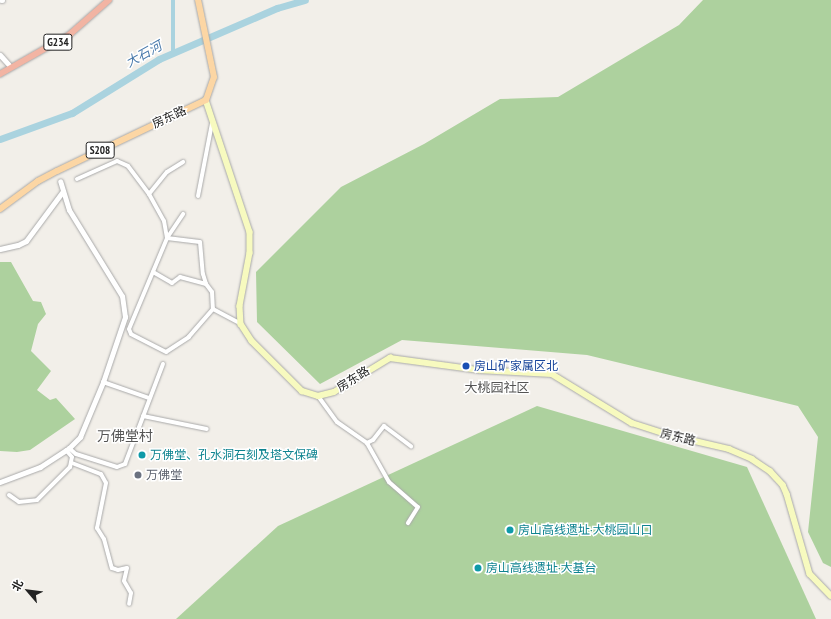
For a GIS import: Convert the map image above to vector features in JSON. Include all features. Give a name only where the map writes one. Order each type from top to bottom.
[{"type":"highway","name":"G234","points":[[0,74],[69,35],[109,0]]},
{"type":"main road","points":[[198,1],[212,63],[214,82],[206,100],[250,232],[250,253],[240,306],[241,324],[252,340],[295,385],[302,391],[318,396]]},
{"type":"main road","name":"房东路","points":[[0,209],[51,174],[206,100]]},
{"type":"main road","name":"房东路","points":[[318,396],[334,392],[390,358],[479,370],[552,374],[632,423],[735,451],[770,471],[783,485],[787,494],[810,574],[831,596]]},
{"type":"street","points":[[0,55],[9,65]]},
{"type":"street","points":[[198,196],[213,121]]},
{"type":"street","points":[[77,179],[117,161],[128,166],[149,194],[164,221],[167,238]]},
{"type":"street","points":[[149,194],[167,172],[183,162]]},
{"type":"street","points":[[0,482],[32,472],[68,449],[87,426],[125,317],[125,302],[69,210],[60,181]]},
{"type":"street","points":[[0,249],[18,245],[26,241],[63,191]]},
{"type":"street","points":[[167,238],[200,242],[206,284],[212,292],[213,309],[189,337],[166,352],[131,334],[129,329],[167,238],[183,214]]},
{"type":"street","points":[[154,272],[172,283],[180,277],[206,284]]},
{"type":"street","points":[[213,309],[241,324]]},
{"type":"street","points":[[68,449],[76,454],[117,467],[123,466],[127,461],[149,398],[163,364]]},
{"type":"street","points":[[103,382],[149,398]]},
{"type":"street","points":[[318,396],[337,422],[367,443],[389,482],[418,507],[408,523]]},
{"type":"street","points":[[143,416],[207,429]]},
{"type":"street","points":[[367,443],[373,440],[384,426],[411,446]]},
{"type":"street","points":[[9,495],[19,502],[36,500],[72,463],[72,457],[68,449]]},
{"type":"street","points":[[72,463],[101,474],[106,484],[97,528],[104,539],[112,568],[118,570],[127,568],[124,581],[131,593],[129,604]]},
{"type":"green space","points":[[703,0],[831,0],[831,567],[823,563],[808,532],[818,437],[798,406],[587,355],[402,340],[320,384],[257,322],[256,272],[341,187],[424,144],[500,99],[558,97],[679,25]]},
{"type":"green space","points":[[0,262],[11,262],[33,301],[41,302],[46,314],[38,324],[31,351],[51,371],[37,390],[50,400],[56,398],[75,419],[30,450],[17,452],[0,451]]},
{"type":"green space","points":[[537,406],[747,467],[816,619],[176,619],[278,526]]},
{"type":"waterway","points":[[173,0],[173,53]]},
{"type":"waterway","name":"大石河","points":[[0,139],[72,113],[159,59],[277,8],[305,0]]},
{"type":"place","name":"房山矿家属区北","points":[[466,366]]},
{"type":"place","name":"万佛堂、孔水洞石刻及塔文保碑","points":[[142,455]]},
{"type":"place","name":"万佛堂","points":[[138,475]]},
{"type":"place","name":"房山高线遗址·大桃园山口","points":[[510,530]]},
{"type":"place","name":"房山高线遗址·大基台","points":[[478,568]]},
{"type":"district","name":"大桃园社区","points":[[497,388]]},
{"type":"district","name":"万佛堂村","points":[[125,436]]}]
